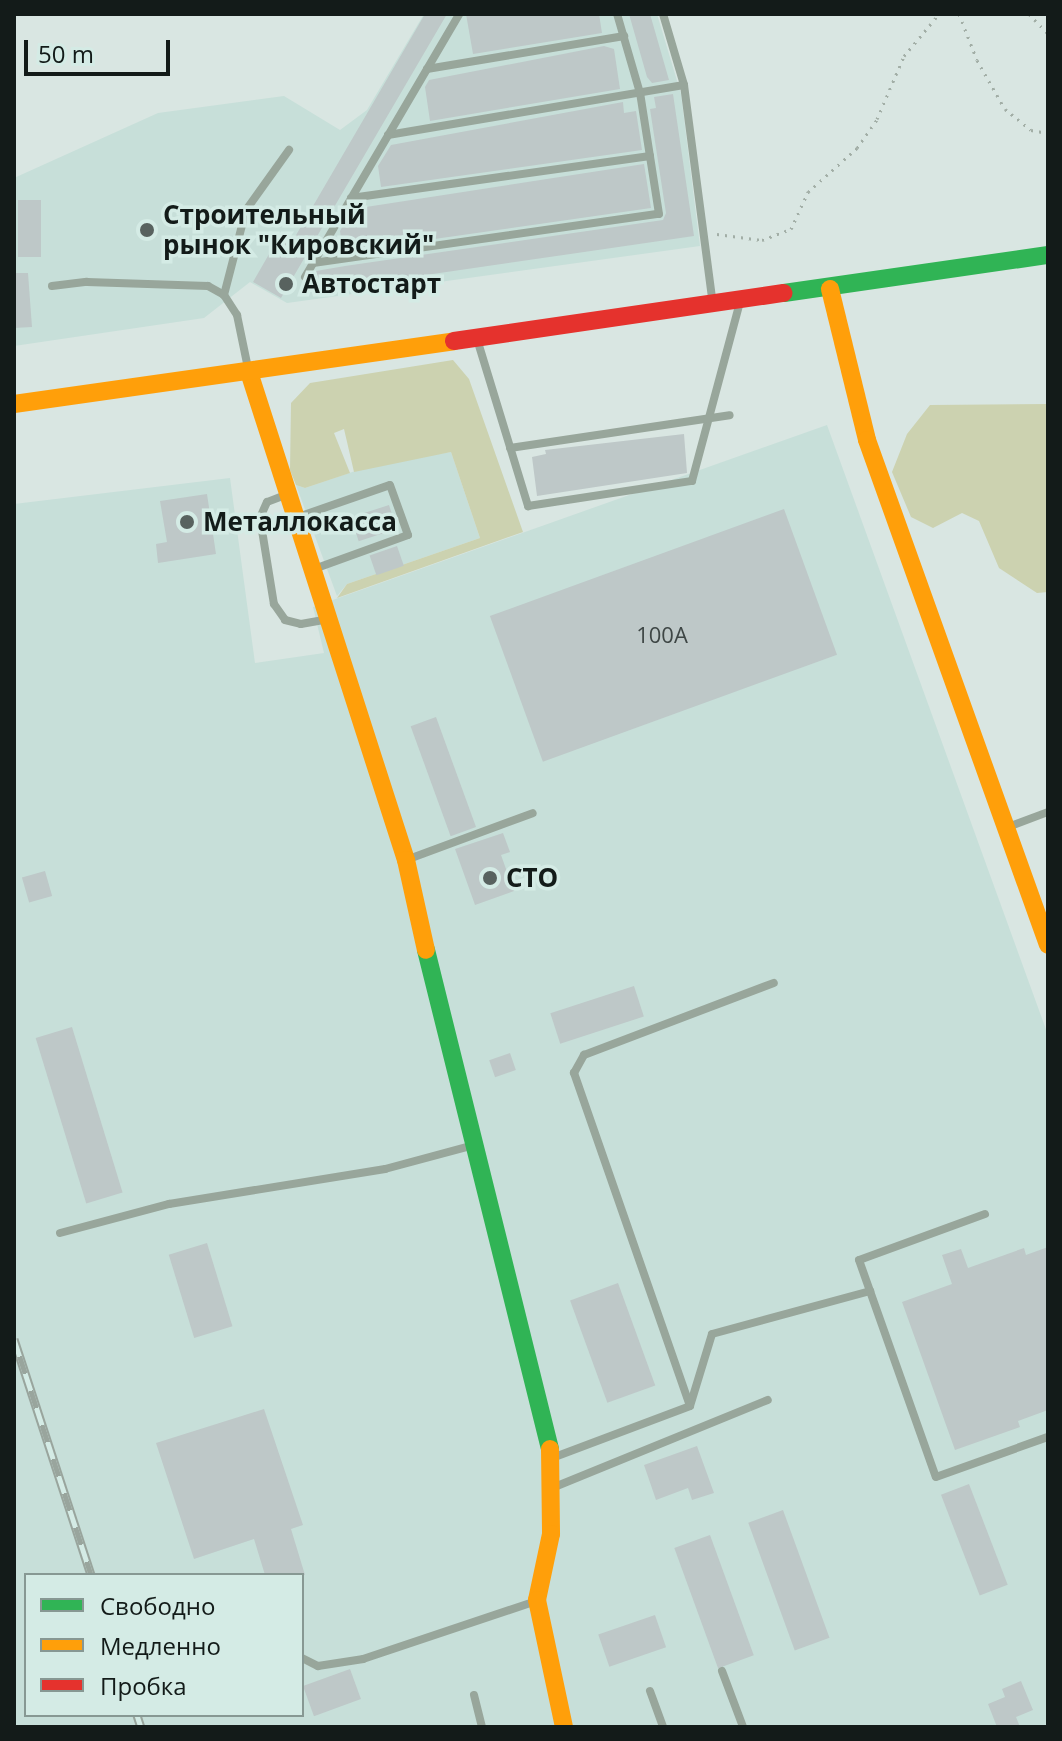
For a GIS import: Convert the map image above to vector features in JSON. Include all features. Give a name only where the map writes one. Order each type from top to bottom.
[{"type":"street","points":[[14,404],[830,289],[1048,255]]},
{"type":"street","points":[[830,289],[867,440],[1003,829],[1048,945]]},
{"type":"street","points":[[249,372],[406,860],[471,1146],[543,1410],[551,1458],[551,1534],[537,1600],[545,1655],[564,1727]]},
{"type":"lane","points":[[305,277],[459,14]]},
{"type":"lane","points":[[313,263],[659,214],[640,93],[617,14]]},
{"type":"lane","points":[[663,14],[684,85],[712,304]]},
{"type":"lane","points":[[427,69],[624,36]]},
{"type":"lane","points":[[388,135],[684,85]]},
{"type":"lane","points":[[224,295],[246,210],[289,150]]},
{"type":"lane","points":[[351,198],[650,156]]},
{"type":"lane","points":[[52,286],[87,282],[208,286],[224,295],[237,315],[249,372]]},
{"type":"lane","points":[[476,338],[528,506],[692,481],[740,300]]},
{"type":"lane","points":[[510,448],[730,415]]},
{"type":"lane","points":[[297,518],[390,485],[408,535],[314,569]]},
{"type":"lane","points":[[289,493],[267,502],[260,518],[274,604],[285,620],[301,624],[329,619]]},
{"type":"lane","points":[[1003,829],[1048,812]]},
{"type":"lane","points":[[406,860],[533,813]]},
{"type":"lane","points":[[690,1406],[574,1073],[584,1055],[774,983]]},
{"type":"lane","points":[[60,1233],[206,1196],[385,1169],[471,1146]]},
{"type":"lane","points":[[985,1214],[859,1260],[936,1477],[1048,1437]]},
{"type":"lane","points":[[690,1406],[712,1334],[870,1291]]},
{"type":"lane","points":[[552,1488],[768,1400]]},
{"type":"lane","points":[[551,1458],[690,1406]]},
{"type":"lane","points":[[304,1659],[318,1666],[363,1659],[537,1600]]},
{"type":"lane","points":[[722,1671],[743,1727]]},
{"type":"lane","points":[[650,1691],[663,1727]]},
{"type":"lane","points":[[474,1695],[482,1727]]},
{"type":"path","points":[[703,232],[762,240],[791,229],[808,192],[857,148],[877,119],[904,56],[939,14]]},
{"type":"path","points":[[959,14],[1005,109],[1031,130],[1048,133]]},
{"type":"path","points":[[1029,14],[1048,34]]},
{"type":"shaded area","points":[[424,14],[657,14],[681,94],[700,246],[287,303],[250,282],[204,318],[14,346],[14,178],[158,113],[284,96],[340,130],[367,110]]},
{"type":"shaded area","points":[[827,425],[1048,1035],[1048,1727],[14,1727],[14,504],[230,478],[255,663],[324,653],[313,607]]},
{"type":"shaded area","points":[[451,452],[480,538],[347,584],[337,596],[296,485],[305,488],[376,464]]},
{"type":"green space","points":[[453,360],[469,379],[523,532],[337,598],[347,584],[480,538],[451,452],[354,472],[344,429],[334,433],[350,473],[305,488],[296,485],[290,470],[291,403],[310,383]]},
{"type":"green space","points":[[1048,404],[1048,592],[1037,593],[999,568],[979,521],[962,513],[933,528],[911,517],[892,472],[907,434],[930,405]]},
{"type":"building","points":[[425,14],[447,14],[281,298],[253,282],[280,235],[292,242]]},
{"type":"building","points":[[466,14],[599,14],[602,33],[473,54]]},
{"type":"building","points":[[629,14],[650,14],[669,80],[652,83],[647,77]]},
{"type":"building","points":[[604,46],[614,49],[620,89],[430,121],[425,87],[429,80]]},
{"type":"building","points":[[673,94],[694,236],[316,291],[316,271],[663,220],[666,213],[650,109],[656,108],[654,97]]},
{"type":"building","points":[[623,102],[624,113],[636,111],[642,150],[381,187],[378,166],[391,145]]},
{"type":"building","points":[[644,164],[651,208],[343,252],[340,231],[353,209]]},
{"type":"building","points":[[18,200],[41,200],[41,257],[18,257]]},
{"type":"building","points":[[14,273],[28,273],[32,327],[14,328]]},
{"type":"building","points":[[684,434],[687,473],[537,496],[532,457],[546,454],[545,450]]},
{"type":"building","name":"Металлокасса","points":[[207,494],[216,554],[158,563],[156,544],[167,542],[160,501]]},
{"type":"building","points":[[389,505],[397,529],[359,541],[351,517]]},
{"type":"building","points":[[784,509],[837,655],[543,762],[490,616]]},
{"type":"building","points":[[397,546],[404,566],[376,575],[370,555]]},
{"type":"building","points":[[436,717],[476,827],[451,836],[411,726]]},
{"type":"building","points":[[503,833],[510,852],[501,855],[514,891],[475,905],[455,849]]},
{"type":"building","points":[[45,871],[52,896],[29,903],[22,878]]},
{"type":"building","points":[[634,986],[644,1016],[560,1044],[550,1013]]},
{"type":"building","points":[[72,1027],[123,1192],[86,1204],[36,1038]]},
{"type":"building","points":[[510,1053],[516,1070],[495,1077],[489,1060]]},
{"type":"building","points":[[207,1243],[232,1326],[194,1338],[169,1255]]},
{"type":"building","points":[[1048,1247],[1048,1410],[1018,1421],[1020,1427],[955,1450],[902,1302],[952,1284],[942,1255],[961,1249],[968,1268],[1024,1248],[1026,1255]]},
{"type":"building","points":[[618,1283],[655,1385],[607,1403],[570,1300]]},
{"type":"building","points":[[264,1409],[303,1525],[291,1529],[305,1575],[264,1573],[254,1539],[194,1559],[156,1443]]},
{"type":"building","points":[[697,1446],[714,1493],[692,1500],[688,1488],[656,1500],[644,1465]]},
{"type":"building","points":[[969,1484],[1008,1585],[980,1596],[941,1495]]},
{"type":"building","points":[[783,1510],[830,1638],[795,1650],[748,1523]]},
{"type":"building","points":[[710,1535],[754,1655],[718,1668],[674,1548]]},
{"type":"building","points":[[655,1615],[666,1647],[609,1667],[598,1635]]},
{"type":"building","points":[[350,1669],[361,1699],[314,1716],[304,1686]]},
{"type":"building","points":[[1021,1681],[1033,1710],[1016,1717],[1020,1727],[997,1727],[988,1704],[1005,1697],[1002,1689]]},
{"type":"railway","points":[[14,1339],[90,1573]]},
{"type":"railway","points":[[138,1717],[141,1727]]},
{"type":"traffic: fast","points":[[784,293],[1048,255]]},
{"type":"traffic: fast","points":[[426,950],[550,1449]]},
{"type":"traffic: slow","points":[[830,289],[867,440],[1048,945]]},
{"type":"traffic: slow","points":[[14,404],[454,341]]},
{"type":"traffic: slow","points":[[249,372],[406,860],[426,950]]},
{"type":"traffic: slow","points":[[550,1449],[551,1534],[537,1600],[564,1727]]},
{"type":"traffic: jam","points":[[454,341],[784,293]]},
{"type":"place","name":"Строительный рынок \"Кировский\"","points":[[147,230]]},
{"type":"place","name":"Автостарт","points":[[286,284]]},
{"type":"place","name":"Металлокасса","points":[[187,522]]},
{"type":"place","name":"СТО","points":[[490,878]]}]
